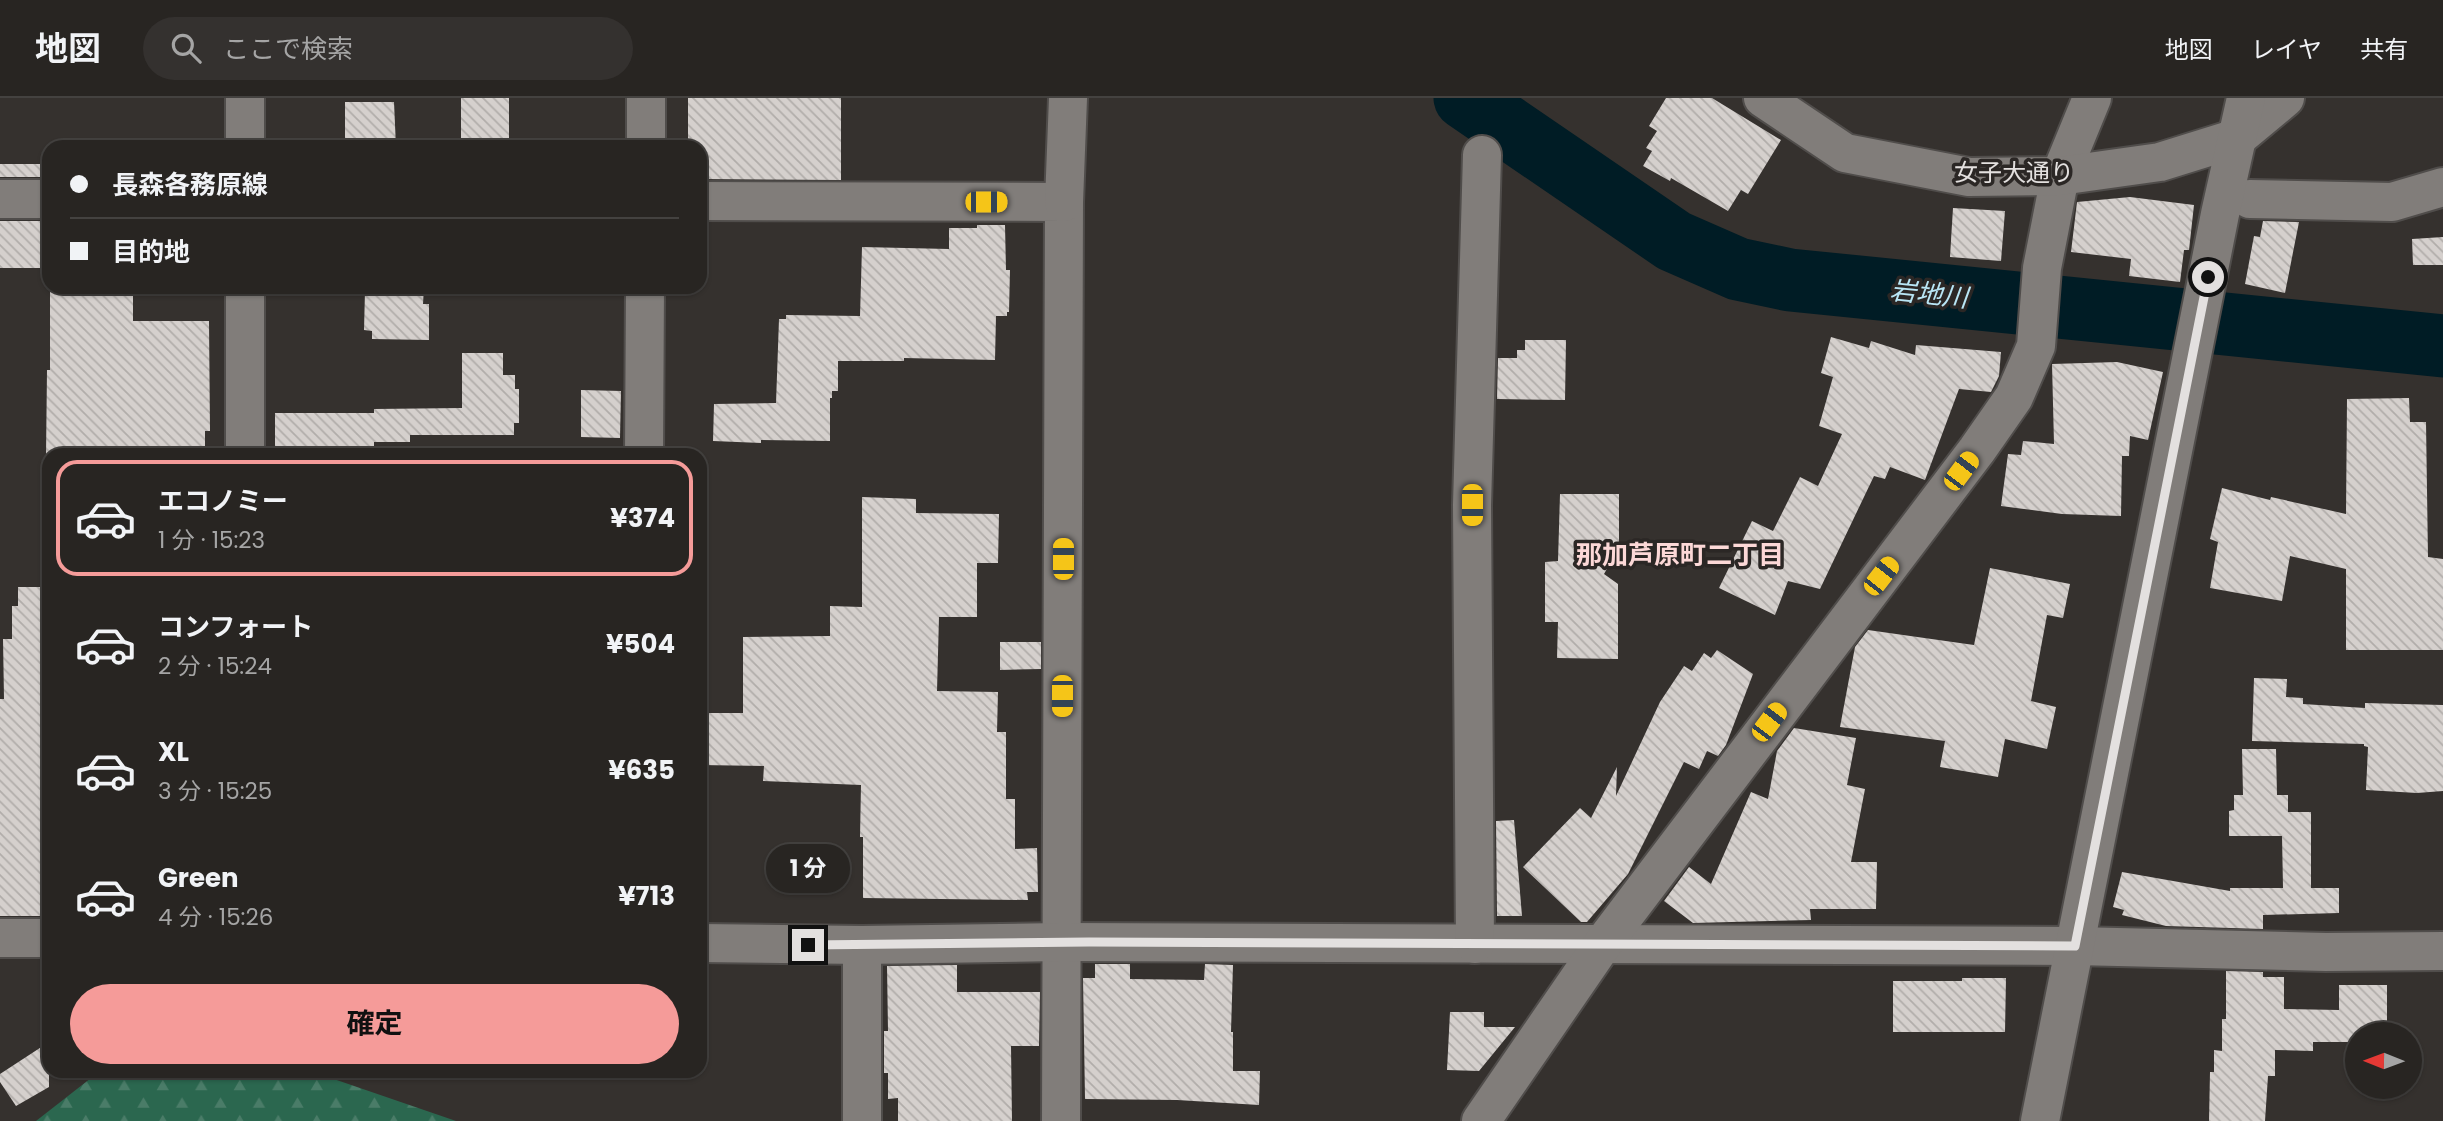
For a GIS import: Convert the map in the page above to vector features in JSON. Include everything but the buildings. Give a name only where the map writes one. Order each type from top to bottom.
[{"type":"street","points":[[245,98],[245,140]]},
{"type":"street","points":[[646,98],[646,140]]},
{"type":"street","points":[[1061,1121],[1064,202],[1068,98]]},
{"type":"street","name":"女子大通り","points":[[1763,98],[1845,153],[1969,177],[2060,176],[2161,162],[2237,138]]},
{"type":"street","points":[[1481,1121],[1602,945],[1977,450],[2014,397],[2036,346],[2042,268],[2060,176],[2092,98]]},
{"type":"street","points":[[2040,1121],[2192,357],[2235,206],[2237,138],[2246,98]]},
{"type":"street","points":[[2237,138],[2285,98]]},
{"type":"street","points":[[1475,944],[1472,505],[1482,155]]},
{"type":"street","points":[[2235,206],[2392,202],[2443,187]]},
{"type":"street","points":[[0,199],[42,199]]},
{"type":"street","points":[[707,201],[1064,202]]},
{"type":"street","points":[[245,294],[245,448]]},
{"type":"street","points":[[644,448],[645,294]]},
{"type":"street","points":[[0,938],[42,938]]},
{"type":"street","points":[[707,943],[862,946],[1061,942],[2075,946],[2326,952],[2443,951]]},
{"type":"street","points":[[862,946],[862,1121]]},
{"type":"green space","points":[[91,1078],[331,1078],[456,1121],[36,1121]]},
{"type":"waterway","name":"岩地川","points":[[1465,98],[1674,241],[1738,269],[1790,280],[2443,346]]},
{"type":"district","name":"那加芦原町二丁目","points":[[1680,555]]},
{"type":"route","points":[[808,945],[1089,942],[2075,946],[2208,277]]}]
